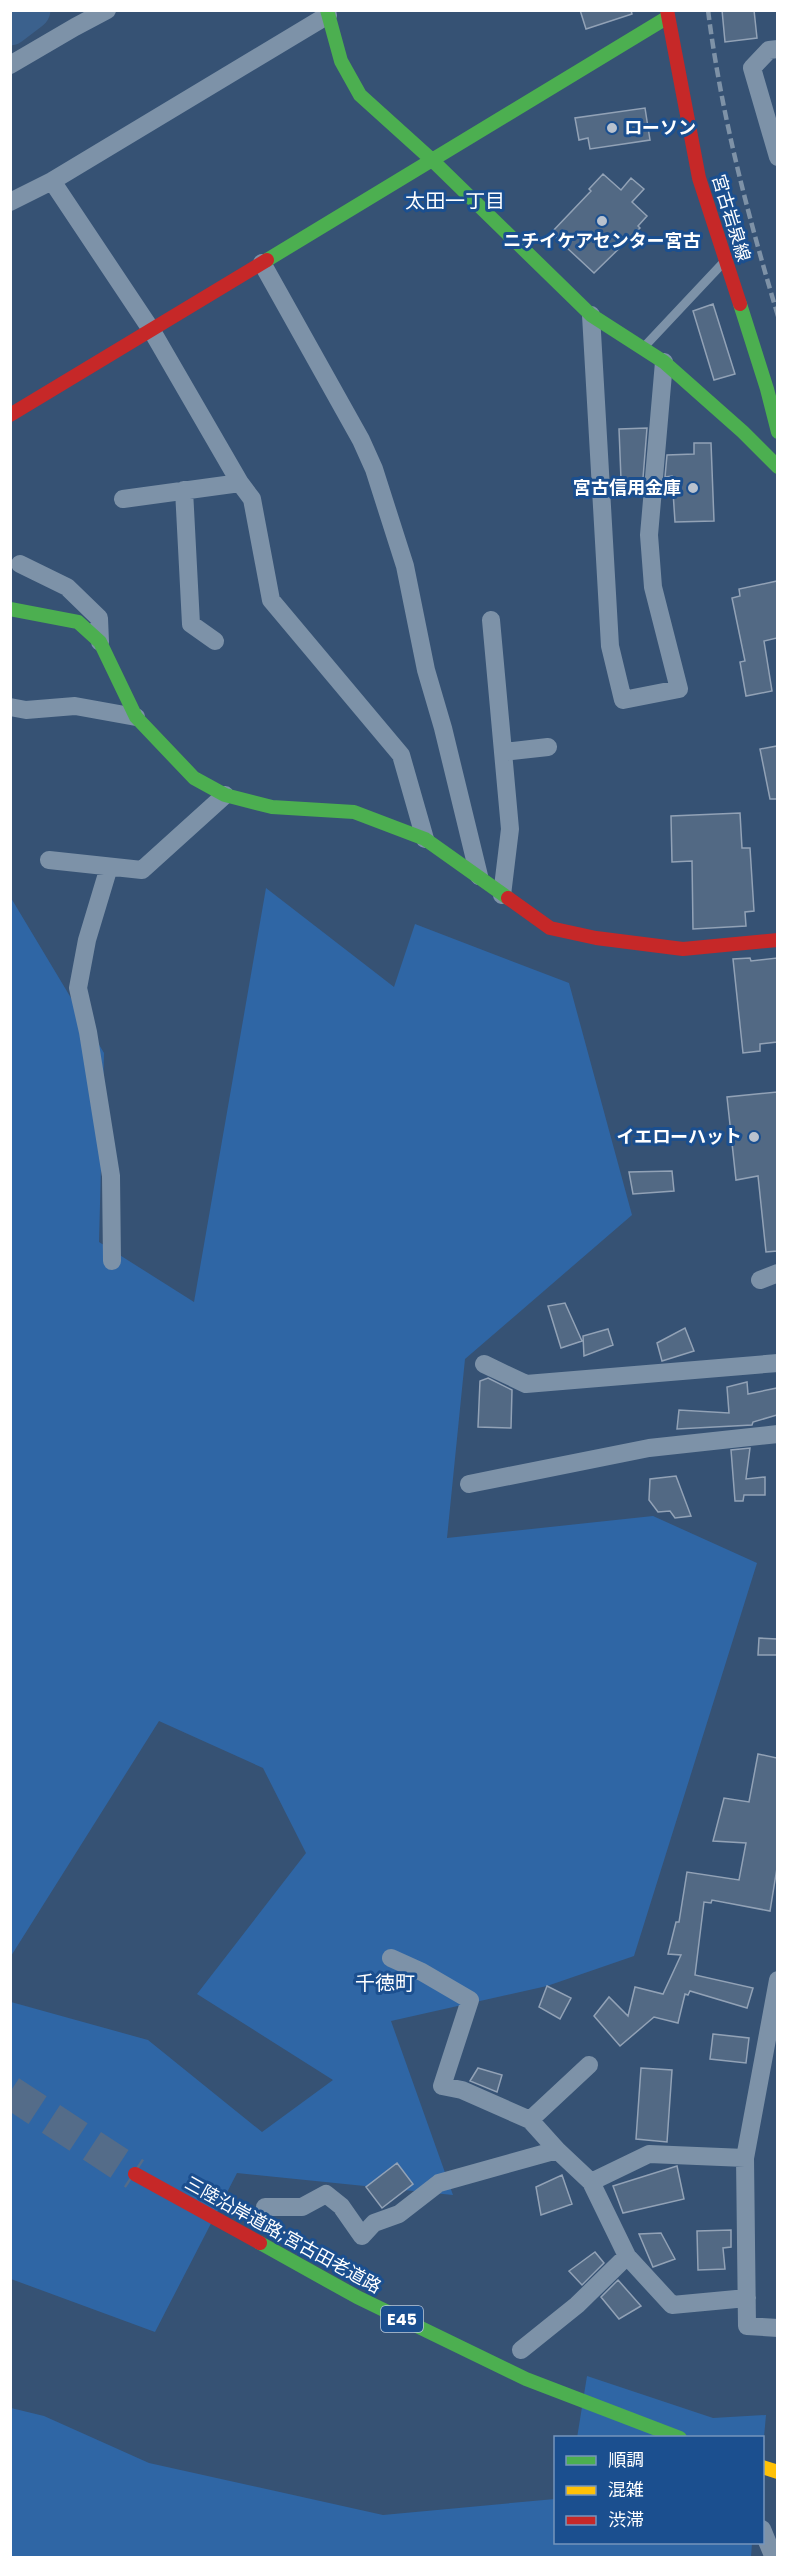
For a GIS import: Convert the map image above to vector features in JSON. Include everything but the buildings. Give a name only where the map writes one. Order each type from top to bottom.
[{"type":"main road","points":[[327,13],[340,61],[360,95],[432,160],[591,315],[664,362],[743,432],[777,467]]},
{"type":"main road","points":[[10,415],[152,331],[668,14]]},
{"type":"main road","name":"宮古岩泉線","points":[[668,14],[699,178],[767,389],[777,432]]},
{"type":"main road","points":[[10,609],[78,622],[100,642],[136,717],[194,778],[225,795],[272,807],[354,812],[425,838],[550,928],[596,938],[683,949],[777,940]]},
{"type":"main road","name":"三陸沿岸道路;宮古田老道路","points":[[135,2175],[357,2297],[526,2379],[675,2436]]},
{"type":"street","points":[[10,65],[107,10]]},
{"type":"street","points":[[10,202],[52,181],[327,13]]},
{"type":"street","points":[[777,49],[769,50],[752,68],[777,157]]},
{"type":"street","points":[[52,181],[152,331],[240,483],[252,499],[271,600],[401,755],[425,838]]},
{"type":"street","points":[[262,263],[361,440],[374,469],[405,566],[426,670],[443,728],[478,876]]},
{"type":"street","points":[[591,315],[610,646],[623,700],[679,689],[653,586],[648,535],[664,362]]},
{"type":"street","points":[[123,499],[240,483]]},
{"type":"street","points":[[184,490],[191,624],[215,641]]},
{"type":"street","points":[[20,564],[66,587],[99,618],[100,642]]},
{"type":"street","points":[[491,620],[510,829],[502,895]]},
{"type":"street","points":[[10,707],[26,710],[75,706],[136,717]]},
{"type":"street","points":[[503,752],[548,747]]},
{"type":"street","points":[[49,860],[142,870],[225,795]]},
{"type":"street","points":[[109,867],[87,940],[78,988],[88,1032],[111,1176],[112,1261]]},
{"type":"street","points":[[760,1280],[777,1273]]},
{"type":"street","points":[[484,1364],[526,1384],[777,1363]]},
{"type":"street","points":[[469,1484],[649,1448],[777,1434]]},
{"type":"street","points":[[391,1958],[422,1972],[470,2000],[442,2086],[462,2090],[531,2120],[557,2150],[591,2182],[627,2256],[672,2305],[747,2298]]},
{"type":"street","points":[[777,1980],[745,2158],[747,2326],[777,2328]]},
{"type":"street","points":[[531,2120],[589,2065]]},
{"type":"street","points":[[265,2207],[302,2207],[326,2194],[341,2206],[362,2236],[374,2223],[399,2214],[439,2183],[557,2150]]},
{"type":"street","points":[[591,2182],[650,2154],[745,2158]]},
{"type":"street","points":[[521,2350],[577,2305],[627,2256]]},
{"type":"street","points":[[764,2534],[774,2558]]},
{"type":"lane","points":[[643,348],[725,260]]},
{"type":"shaded area","points":[[266,888],[394,987],[415,924],[569,983],[632,1215],[465,1359],[447,1538],[653,1516],[757,1563],[634,1956],[547,1986],[391,2021],[453,2195],[237,2173],[155,2332],[11,2279],[11,2002],[148,2040],[262,2132],[333,2080],[197,1994],[306,1853],[263,1768],[159,1721],[11,1956],[11,898],[104,1053],[99,1242],[194,1302]]},
{"type":"shaded area","points":[[587,2376],[713,2418],[766,2415],[764,2437],[577,2436]]},
{"type":"shaded area","points":[[11,2408],[44,2416],[149,2463],[383,2515],[554,2499],[554,2544],[752,2544],[751,2557],[11,2557]]},
{"type":"waterway","points":[[10,26],[31,10]]},
{"type":"tunnel","points":[[10,2092],[135,2174]]},
{"type":"railway","points":[[708,10],[728,126],[756,241],[778,316]]},
{"type":"traffic: fast","points":[[327,10],[341,61],[360,95],[432,160],[591,315],[664,362],[743,432],[778,467]]},
{"type":"traffic: fast","points":[[267,260],[668,17]]},
{"type":"traffic: fast","points":[[740,304],[778,432]]},
{"type":"traffic: fast","points":[[10,609],[78,622],[100,642],[136,717],[194,778],[225,795],[272,807],[354,812],[425,839],[508,898]]},
{"type":"traffic: fast","points":[[260,2243],[357,2297],[526,2379],[675,2436]]},
{"type":"traffic: slow","points":[[764,2468],[778,2472]]},
{"type":"traffic: jam","points":[[667,10],[699,178],[740,304]]},
{"type":"traffic: jam","points":[[10,415],[267,260]]},
{"type":"traffic: jam","points":[[508,898],[550,928],[596,938],[683,949],[778,940]]},
{"type":"traffic: jam","points":[[135,2174],[260,2243]]},
{"type":"place","name":"ローソン","points":[[612,128]]},
{"type":"place","name":"ニチイケアセンター宮古","points":[[602,221]]},
{"type":"place","name":"宮古信用金庫","points":[[693,488]]},
{"type":"place","name":"イエローハット","points":[[754,1137]]},
{"type":"district","name":"太田一丁目","points":[[455,201]]},
{"type":"district","name":"千徳町","points":[[385,1983]]}]
